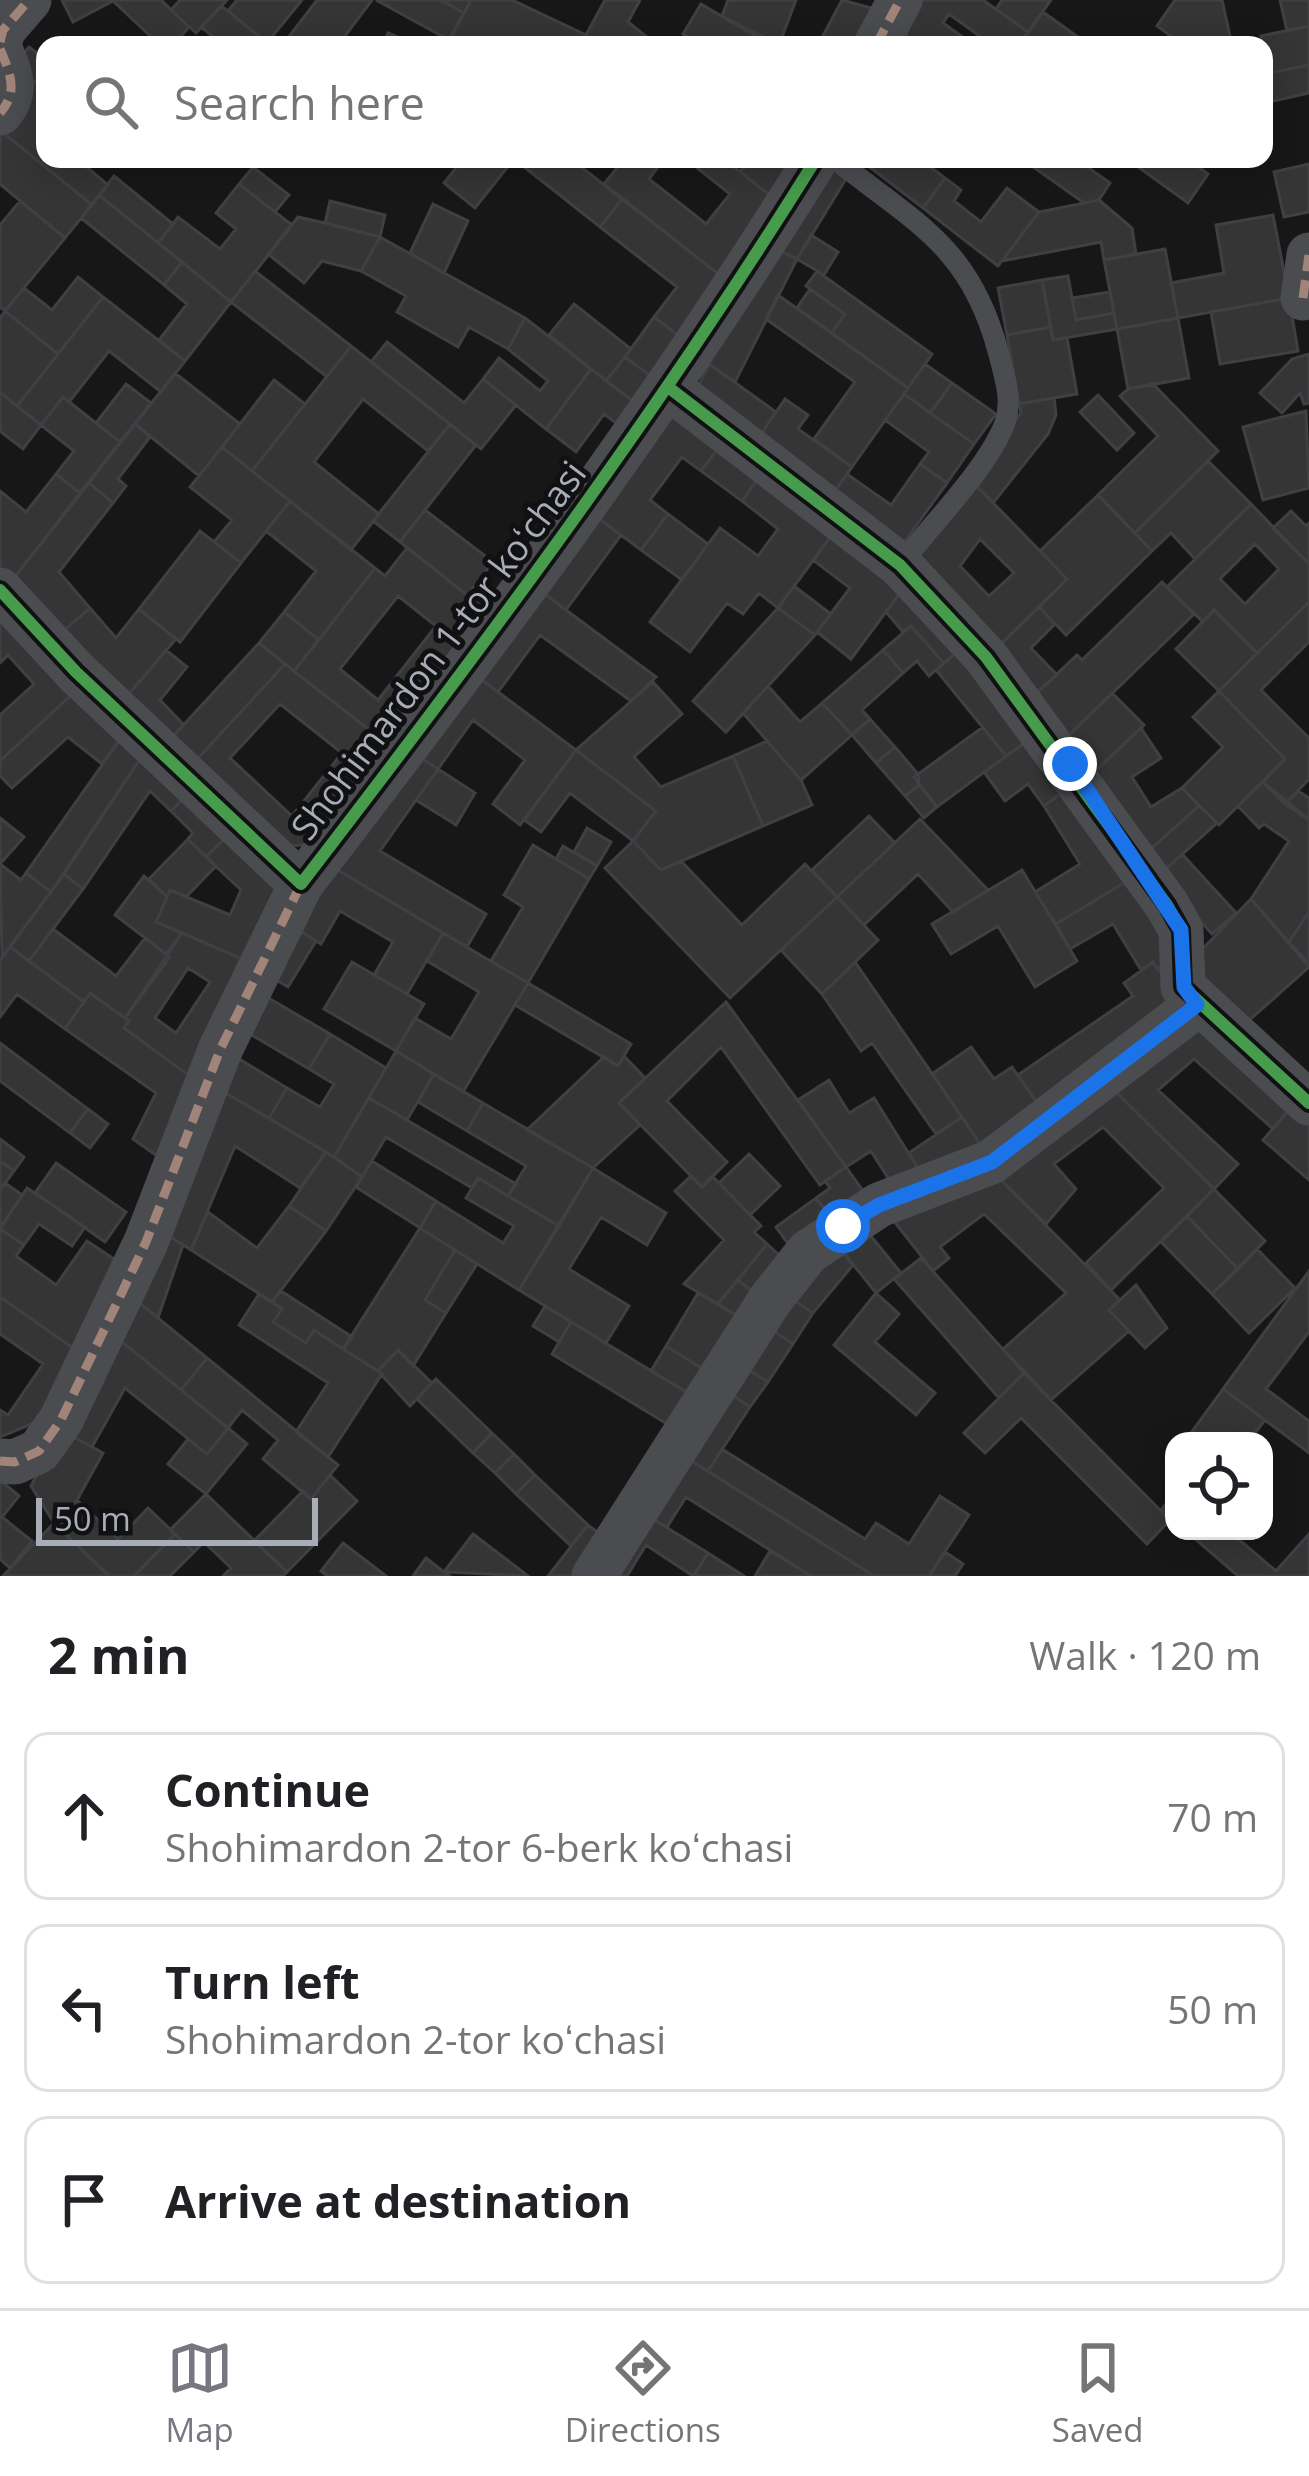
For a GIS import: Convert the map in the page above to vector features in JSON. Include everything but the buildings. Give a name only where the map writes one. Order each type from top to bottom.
[{"type":"street","points":[[0,113],[13,86],[0,46],[3,30],[29,0]]},
{"type":"street","points":[[881,36],[900,0]]},
{"type":"street","name":"Shohimardon 1-tor koʻchasi","points":[[0,590],[76,672],[301,884],[500,626],[709,332],[809,168]]},
{"type":"street","points":[[668,387],[900,565],[986,657],[1167,905],[1181,930],[1184,987],[1197,1005],[1309,1103]]},
{"type":"street","points":[[0,1461],[15,1462],[39,1451],[61,1420],[146,1242],[220,1050],[301,884]]},
{"type":"street","points":[[594,1576],[770,1300],[808,1252],[879,1205],[992,1162],[1197,1005]]},
{"type":"lane","points":[[846,168],[968,271],[985,301],[1007,386],[1009,406],[999,436],[900,565]]},
{"type":"marked path","points":[[0,42],[3,30],[29,0]]},
{"type":"marked path","points":[[881,36],[900,0]]},
{"type":"marked path","points":[[0,49],[11,89],[0,113]]},
{"type":"marked path","points":[[1303,298],[1309,255]]},
{"type":"marked path","points":[[0,1461],[15,1462],[39,1451],[61,1420],[146,1242],[220,1050],[301,884]]},
{"type":"cycle path","points":[[0,590],[76,672],[301,884],[568,528],[695,346],[810,168]]},
{"type":"cycle path","points":[[668,387],[900,565],[986,657],[1167,905],[1181,930],[1183,987],[1309,1103]]},
{"type":"route","points":[[843,1226],[879,1205],[992,1162],[1197,1005],[1184,987],[1181,930],[1070,764]]}]
